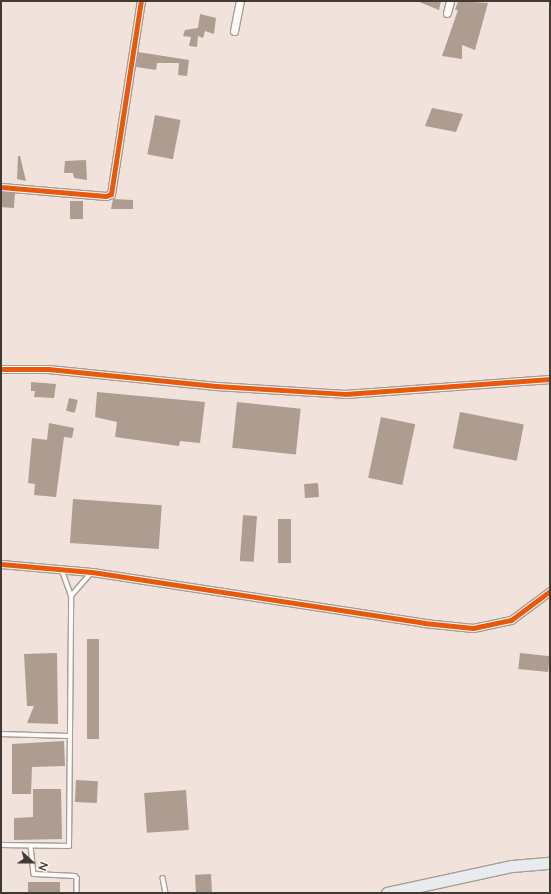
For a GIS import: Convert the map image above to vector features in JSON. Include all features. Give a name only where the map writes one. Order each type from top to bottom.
[{"type":"main road","points":[[387,893],[512,866],[550,863]]},
{"type":"street","points":[[1,187],[106,196],[111,194],[141,1]]},
{"type":"street","points":[[234,31],[240,1]]},
{"type":"street","points":[[447,13],[450,1]]},
{"type":"street","points":[[1,369],[48,369],[216,386],[345,394],[550,379]]},
{"type":"street","points":[[1,564],[92,572],[401,620],[473,628],[511,620],[550,591]]},
{"type":"lane","points":[[1,845],[68,846],[72,596],[60,569]]},
{"type":"lane","points":[[72,596],[92,572]]},
{"type":"lane","points":[[1,734],[69,736]]},
{"type":"lane","points":[[31,846],[34,874],[75,876],[78,878],[77,893]]},
{"type":"lane","points":[[163,878],[166,893]]},
{"type":"building","points":[[417,1],[441,1],[439,10]]},
{"type":"building","points":[[458,1],[488,3],[475,50],[462,45],[462,59],[442,56],[458,10],[455,10]]},
{"type":"building","points":[[200,14],[216,18],[214,34],[205,31],[203,38],[198,36],[197,47],[189,46],[191,37],[183,36],[185,30],[198,28]]},
{"type":"building","points":[[138,52],[189,60],[187,76],[178,75],[179,63],[157,63],[156,70],[136,67]]},
{"type":"building","points":[[432,108],[463,114],[456,132],[425,126]]},
{"type":"building","points":[[155,115],[181,120],[173,159],[147,154]]},
{"type":"building","points":[[18,156],[20,156],[26,181],[17,179]]},
{"type":"building","points":[[86,160],[87,180],[74,178],[73,173],[64,173],[65,161]]},
{"type":"building","points":[[1,192],[15,193],[14,208],[1,207]]},
{"type":"building","points":[[113,199],[133,200],[133,209],[111,209]]},
{"type":"building","points":[[70,201],[83,201],[83,219],[70,219]]},
{"type":"building","points":[[31,382],[56,384],[54,398],[34,397],[35,391],[31,391]]},
{"type":"building","points":[[97,392],[205,402],[200,443],[180,441],[179,446],[115,437],[117,422],[95,417]]},
{"type":"building","points":[[69,398],[78,400],[75,413],[66,411]]},
{"type":"building","points":[[237,402],[301,409],[296,454],[232,448]]},
{"type":"building","points":[[460,412],[524,424],[517,461],[453,448]]},
{"type":"building","points":[[381,417],[415,424],[402,485],[368,478]]},
{"type":"building","points":[[49,423],[74,428],[72,438],[64,437],[56,497],[34,495],[35,484],[28,483],[32,438],[47,440]]},
{"type":"building","points":[[318,483],[319,497],[305,498],[304,484]]},
{"type":"building","points":[[73,499],[162,505],[159,549],[70,543]]},
{"type":"building","points":[[243,515],[257,516],[254,562],[240,561]]},
{"type":"building","points":[[278,519],[291,519],[291,563],[278,563]]},
{"type":"building","points":[[87,639],[99,639],[99,739],[87,739]]},
{"type":"building","points":[[57,653],[58,724],[27,723],[34,706],[27,706],[24,654]]},
{"type":"building","points":[[520,653],[550,656],[548,672],[518,669]]},
{"type":"building","points":[[64,741],[65,766],[32,767],[31,794],[12,794],[12,744]]},
{"type":"building","points":[[76,780],[98,781],[97,803],[75,802]]},
{"type":"building","points":[[33,789],[61,789],[62,839],[14,840],[14,818],[33,817]]},
{"type":"building","points":[[186,790],[189,830],[147,833],[144,793]]},
{"type":"building","points":[[211,874],[212,893],[196,893],[195,875]]},
{"type":"building","points":[[28,882],[60,882],[60,893],[28,893]]},
{"type":"cycle path","points":[[1,187],[106,196],[111,194],[141,1]]},
{"type":"cycle path","points":[[1,369],[48,369],[216,386],[345,394],[550,379]]},
{"type":"cycle path","points":[[1,564],[92,572],[424,623],[473,628],[511,620],[550,591]]}]
